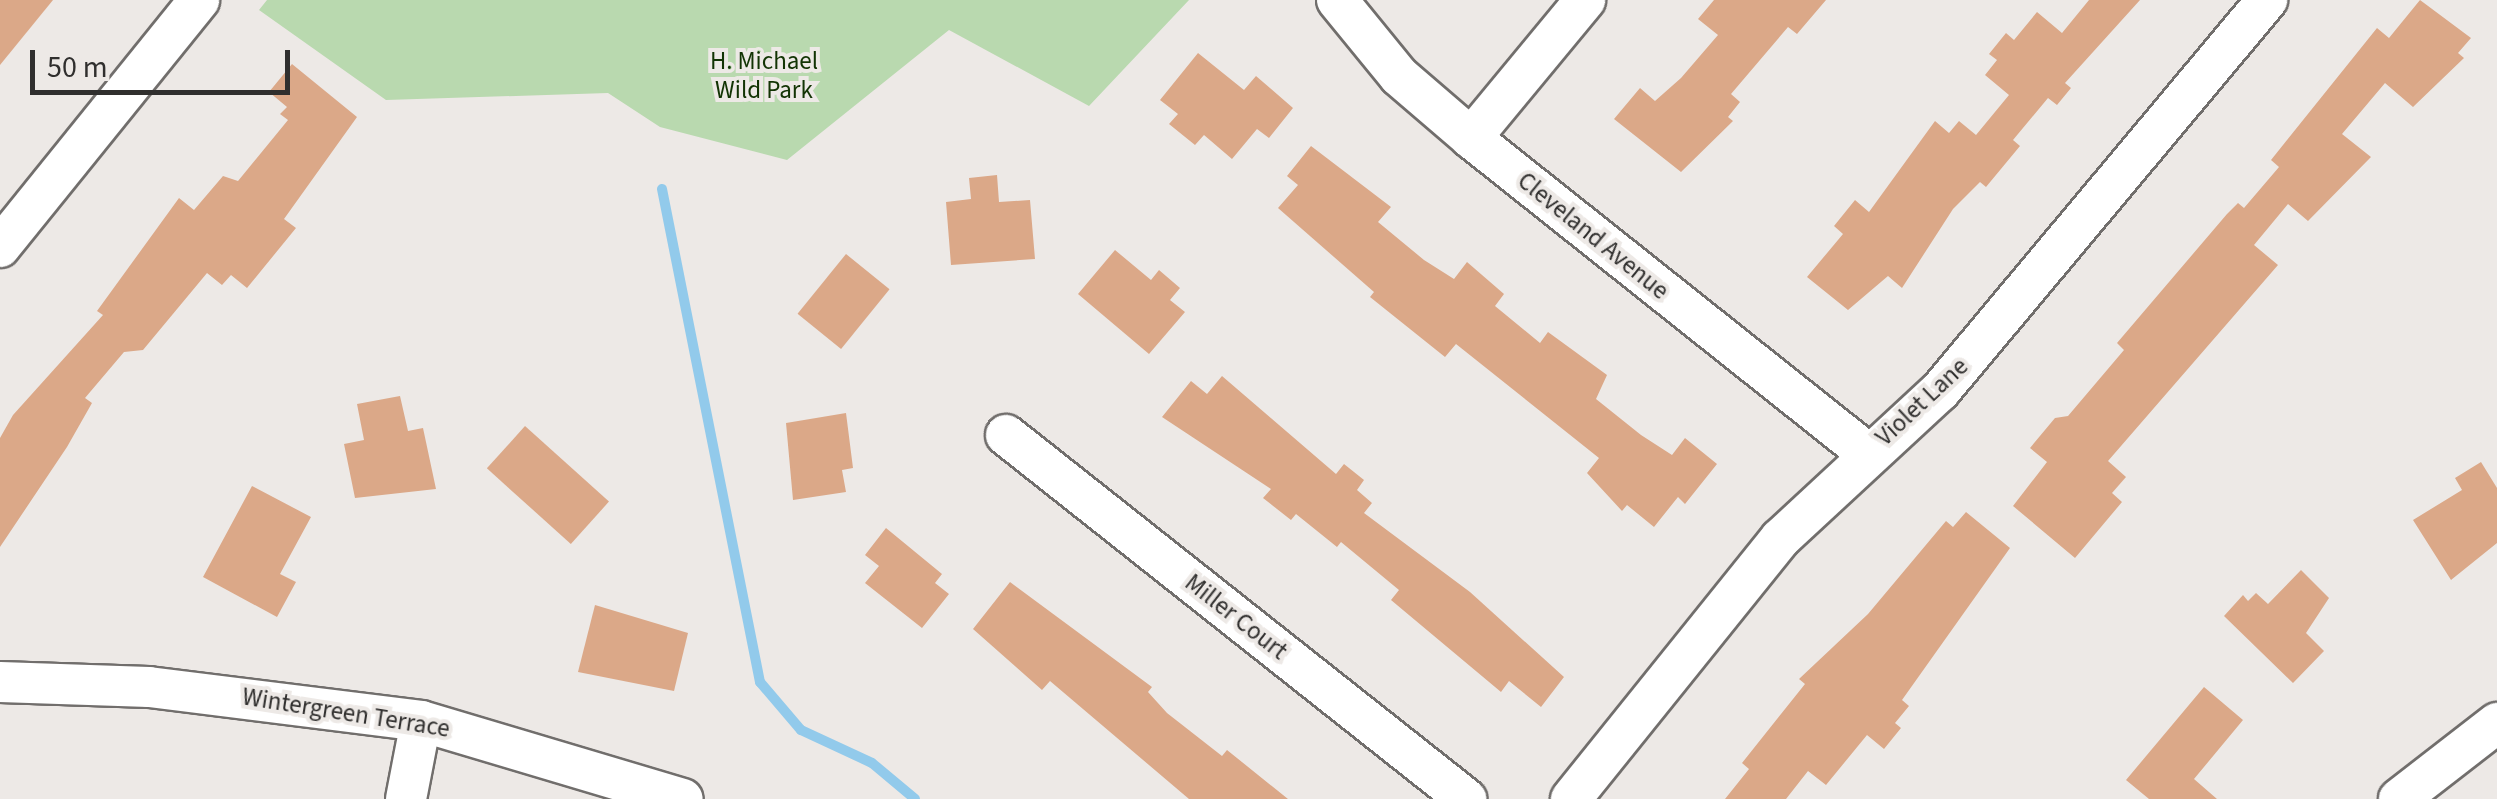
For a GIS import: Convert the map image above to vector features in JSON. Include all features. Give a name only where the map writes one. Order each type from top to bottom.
[{"type":"street","points":[[0,247],[199,0]]},
{"type":"street","name":"Cleveland Avenue","points":[[1337,0],[1399,76],[1471,138],[1867,453]]},
{"type":"street","points":[[1471,138],[1585,0]]},
{"type":"street","name":"Violet Lane","points":[[1570,799],[1780,538],[1867,453],[1940,391],[2267,0]]},
{"type":"street","name":"Miller Court","points":[[1006,435],[1466,799]]},
{"type":"street","name":"Wintergreen Terrace","points":[[0,682],[149,688],[421,721],[683,799]]},
{"type":"street","points":[[406,799],[421,721]]},
{"type":"street","points":[[2398,799],[2497,723]]},
{"type":"green space","name":"H. Michael Wild Park","points":[[267,0],[1189,0],[1089,106],[949,30],[787,160],[660,127],[608,93],[386,100],[259,10]]},
{"type":"building","points":[[0,0],[53,0],[0,65]]},
{"type":"building","points":[[1714,0],[1826,0],[1797,34],[1788,27],[1731,94],[1740,102],[1728,117],[1733,121],[1681,172],[1614,119],[1640,88],[1655,101],[1718,35],[1698,19]]},
{"type":"building","points":[[2089,0],[2140,0],[2065,83],[2071,88],[2057,105],[2048,98],[2013,140],[2020,146],[1986,187],[1980,182],[1953,209],[1902,288],[1888,276],[1848,310],[1807,277],[1843,234],[1834,226],[1855,200],[1869,212],[1935,121],[1949,133],[1959,121],[1976,135],[2009,95],[1985,75],[1997,60],[1989,54],[2006,33],[2014,40],[2037,12],[2062,33]]},
{"type":"building","points":[[2420,0],[2471,38],[2458,53],[2464,58],[2413,107],[2385,83],[2342,134],[2371,157],[2308,221],[2288,204],[2254,245],[2278,265],[2108,461],[2126,477],[2112,493],[2122,502],[2075,558],[2013,506],[2047,462],[2030,448],[2055,418],[2068,416],[2124,350],[2117,343],[2227,214],[2238,203],[2244,208],[2279,167],[2271,160],[2377,28],[2389,38]]},
{"type":"building","points":[[1198,53],[1244,90],[1256,76],[1293,108],[1269,138],[1257,129],[1232,159],[1204,135],[1195,145],[1169,124],[1178,114],[1160,100]]},
{"type":"building","points":[[292,64],[357,117],[284,219],[296,228],[247,288],[231,275],[222,285],[207,273],[143,350],[124,352],[85,398],[92,403],[67,447],[0,547],[0,438],[13,415],[103,315],[97,311],[179,198],[194,210],[223,176],[238,181],[288,120],[280,114],[287,107],[269,92]]},
{"type":"building","points":[[1311,146],[1391,207],[1378,222],[1424,260],[1454,279],[1467,262],[1504,294],[1495,306],[1540,343],[1548,332],[1607,375],[1596,399],[1641,435],[1672,455],[1685,438],[1717,464],[1685,504],[1678,497],[1654,527],[1627,505],[1622,511],[1587,473],[1599,458],[1456,344],[1445,357],[1370,297],[1374,292],[1278,208],[1298,185],[1287,176]]},
{"type":"building","points":[[997,175],[999,202],[1030,200],[1035,259],[951,265],[946,202],[971,199],[969,178]]},
{"type":"building","points":[[1115,250],[1151,280],[1159,270],[1180,288],[1170,300],[1185,312],[1149,354],[1078,294]]},
{"type":"building","points":[[846,254],[890,289],[841,349],[798,314]]},
{"type":"building","points":[[1222,376],[1336,474],[1344,464],[1364,480],[1357,490],[1372,503],[1364,513],[1470,592],[1564,677],[1541,707],[1509,681],[1501,692],[1391,600],[1399,590],[1341,542],[1337,547],[1296,514],[1291,520],[1263,498],[1271,489],[1162,417],[1191,381],[1207,394]]},
{"type":"building","points":[[400,396],[408,431],[423,428],[436,489],[355,498],[344,444],[364,440],[357,404]]},
{"type":"building","points":[[846,413],[853,468],[842,470],[846,492],[793,500],[786,423]]},
{"type":"building","points":[[525,426],[609,502],[571,544],[487,468]]},
{"type":"building","points":[[2481,462],[2497,488],[2497,543],[2451,580],[2413,520],[2462,490],[2455,478]]},
{"type":"building","points":[[252,486],[311,517],[280,574],[296,582],[277,617],[203,577]]},
{"type":"building","points":[[1966,512],[2010,548],[1902,700],[1909,706],[1895,723],[1901,728],[1884,749],[1867,735],[1826,785],[1808,771],[1786,799],[1725,799],[1749,769],[1742,763],[1805,684],[1799,679],[1868,614],[1946,521],[1953,527]]},
{"type":"building","points":[[886,528],[942,574],[935,583],[949,594],[922,628],[865,583],[879,566],[865,555]]},
{"type":"building","points":[[2301,570],[2329,598],[2306,633],[2324,651],[2293,683],[2224,616],[2243,595],[2248,601],[2256,593],[2268,604]]},
{"type":"building","points":[[1010,582],[1152,687],[1148,692],[1167,713],[1222,756],[1227,750],[1288,799],[1189,799],[1050,681],[1042,690],[973,629]]},
{"type":"building","points":[[595,605],[688,633],[674,691],[578,672]]},
{"type":"building","points":[[2204,687],[2243,720],[2194,779],[2217,799],[2149,799],[2126,780]]},
{"type":"waterway","points":[[662,189],[760,682],[801,730],[872,763],[915,799]]}]
